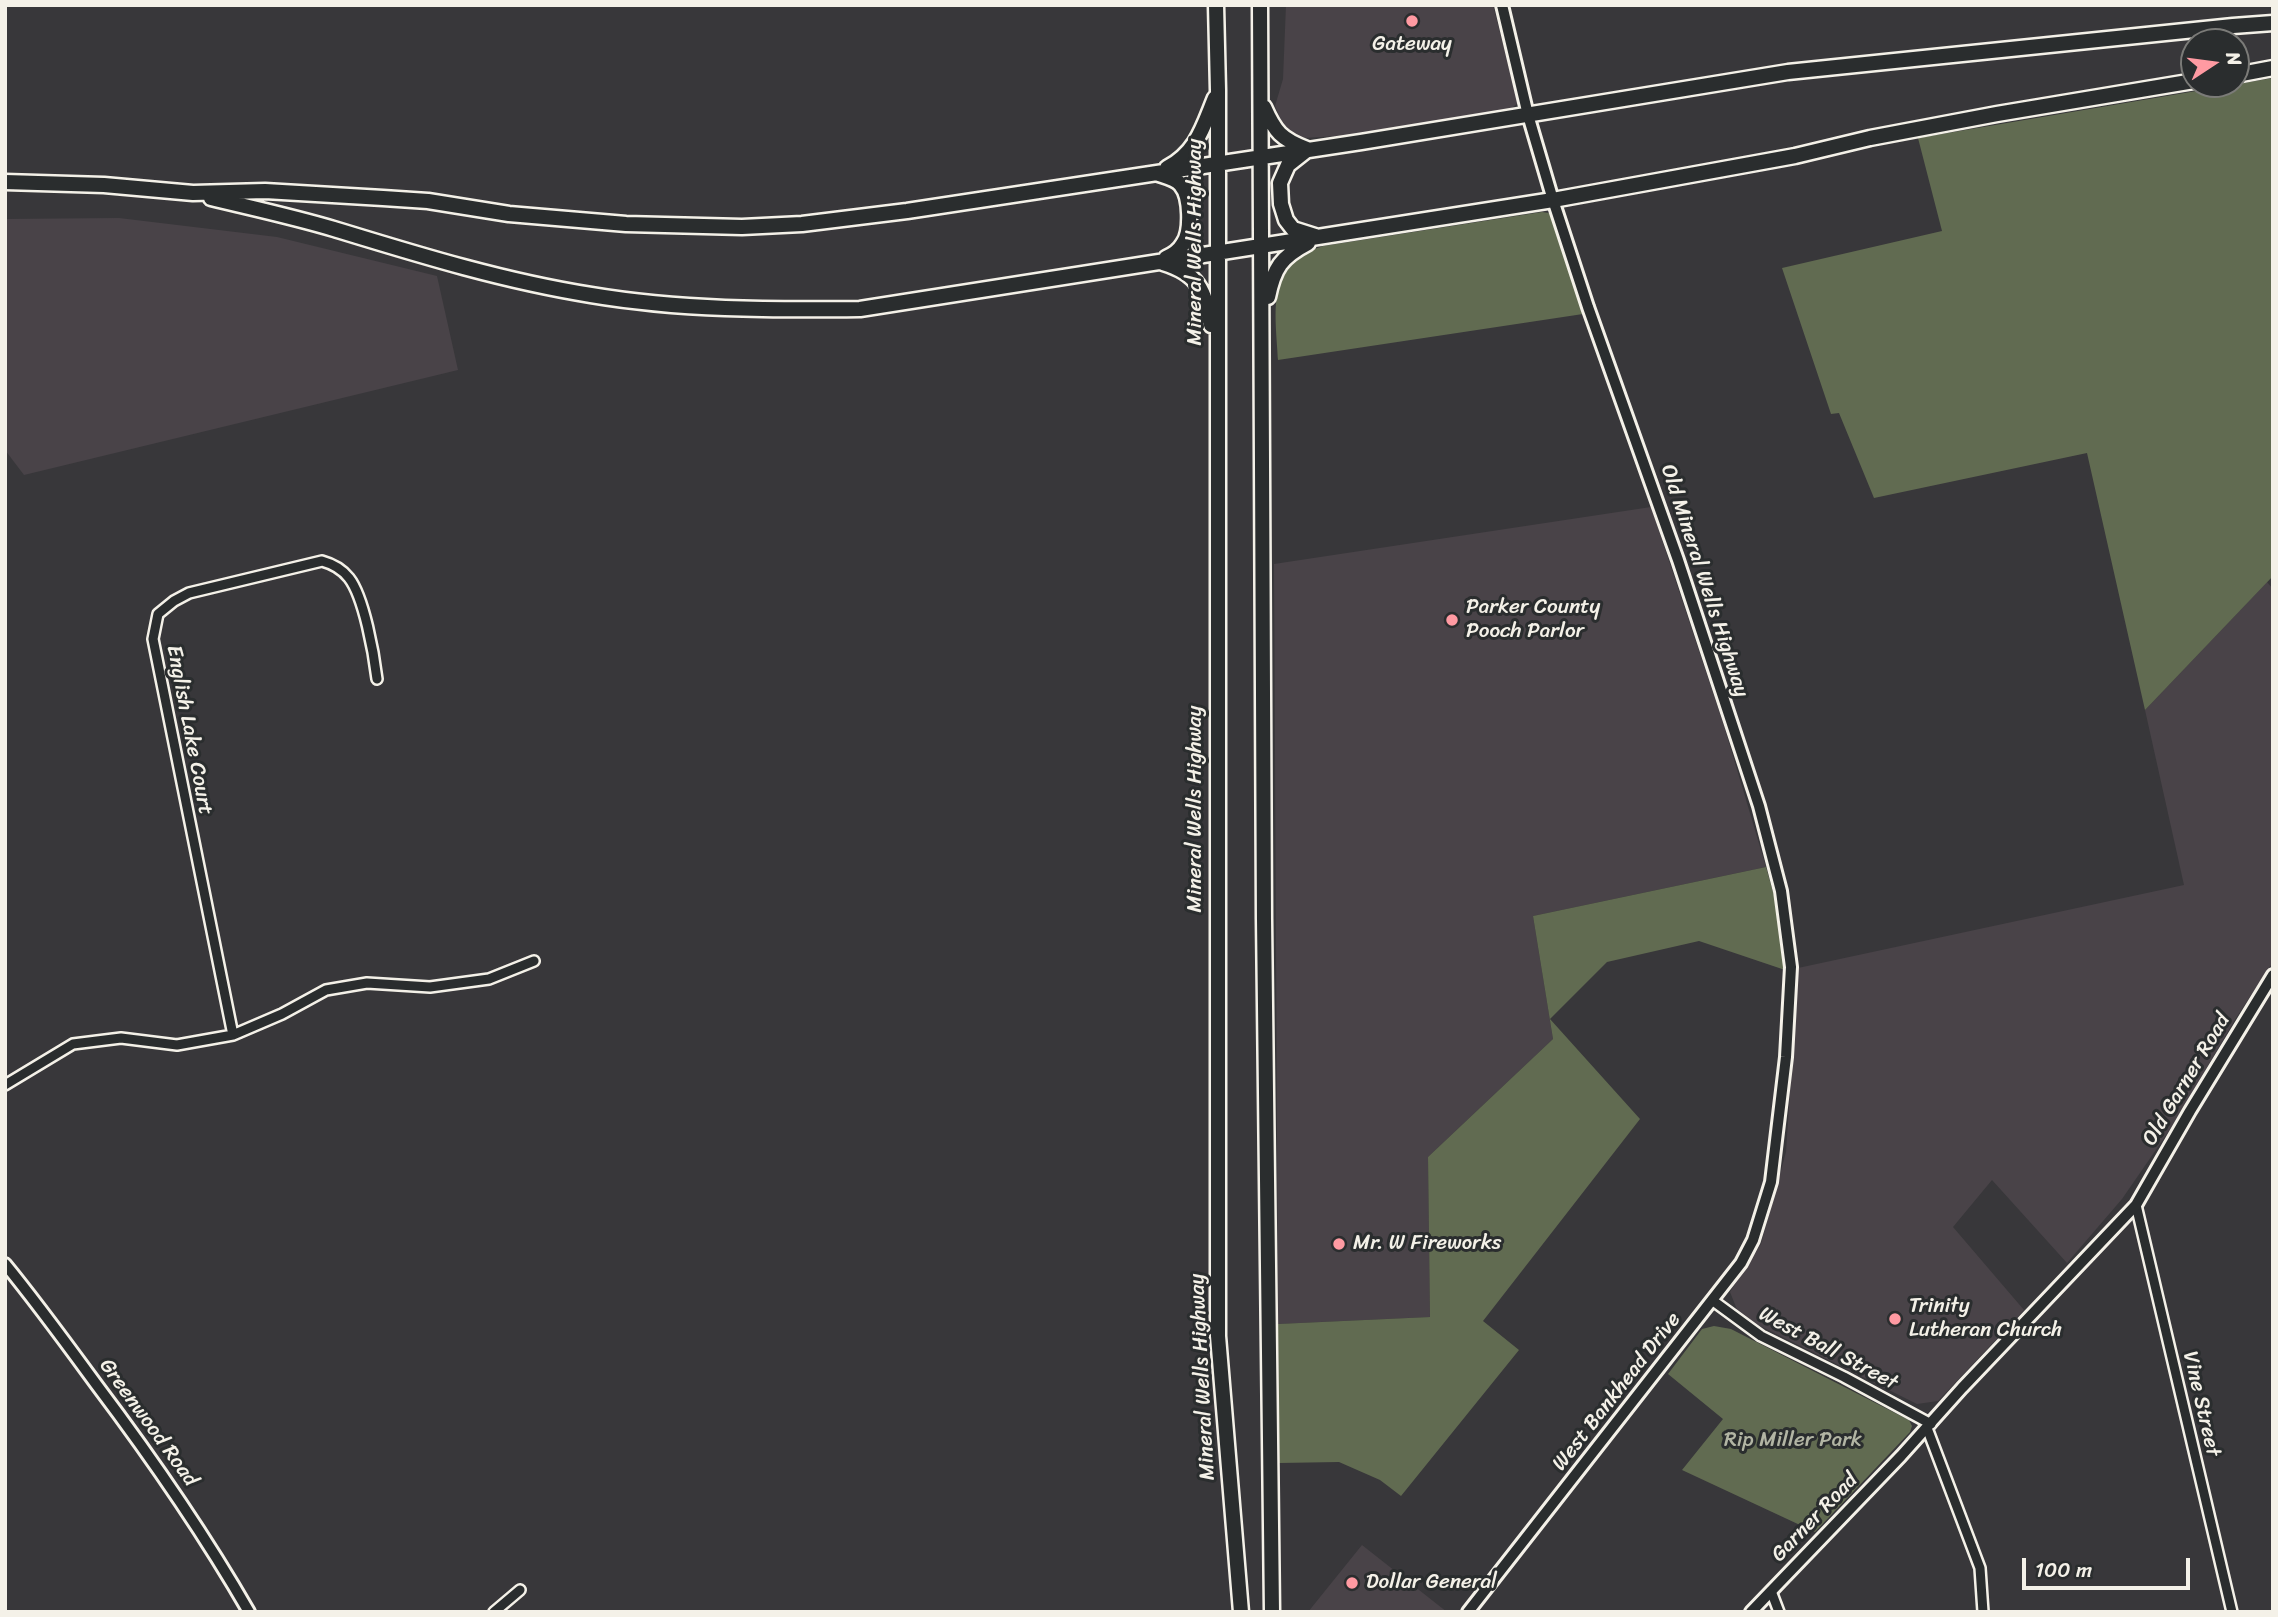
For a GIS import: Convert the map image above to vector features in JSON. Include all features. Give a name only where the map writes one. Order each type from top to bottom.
[{"type":"main road","name":"Mineral Wells Highway","points":[[1216,5],[1218,1336],[1241,1612]]},
{"type":"main road","points":[[1260,5],[1264,905],[1272,1612]]},
{"type":"main road","points":[[5,182],[104,185],[193,193],[265,191],[327,194],[428,201],[509,214],[590,222],[743,227],[802,224],[1156,173],[1788,72],[2273,23]]},
{"type":"main road","points":[[2250,72],[2273,68]]},
{"type":"main road","points":[[193,193],[333,228],[385,246],[520,282],[592,296],[747,310],[860,309],[1553,200],[1795,156],[1870,138],[1997,114],[2180,83]]},
{"type":"main road","points":[[1156,173],[1181,161],[1192,149],[1218,90]]},
{"type":"main road","points":[[1261,100],[1277,132],[1287,141],[1308,149]]},
{"type":"main road","points":[[1308,149],[1288,165],[1280,183],[1281,204],[1286,220],[1293,229],[1318,238]]},
{"type":"main road","points":[[1156,173],[1181,184],[1187,196],[1190,225],[1185,243],[1175,253],[1158,262]]},
{"type":"main road","points":[[1263,322],[1271,281],[1278,265],[1292,251],[1318,238]]},
{"type":"main road","points":[[1158,262],[1181,269],[1196,281],[1203,293],[1217,351]]},
{"type":"street","name":"Old Mineral Wells Highway","points":[[1502,5],[1528,115],[1553,200],[1588,307],[1676,552],[1759,806],[1781,891],[1791,967],[1786,1057],[1770,1182]]},
{"type":"street","name":"English Lake Court","points":[[233,1035],[152,639],[158,614],[189,593],[322,561],[333,564],[349,578],[358,596],[377,678]]},
{"type":"street","points":[[5,1085],[73,1044],[121,1038],[177,1045],[233,1035],[282,1014],[326,990],[367,983],[437,986],[489,979],[534,961]]},
{"type":"street","name":"Old Garner Road","points":[[2136,1205],[2273,975]]},
{"type":"street","name":"West Bankhead Drive","points":[[1468,1612],[1741,1262],[1753,1240],[1770,1182]]},
{"type":"street","name":"Garner Road","points":[[1751,1612],[2136,1205]]},
{"type":"street","name":"Vine Street","points":[[2136,1205],[2232,1612]]},
{"type":"street","name":"Greenwood Road","points":[[5,1264],[33,1297],[151,1458],[219,1560],[248,1612]]},
{"type":"street","name":"West Ball Street","points":[[1712,1300],[1760,1336],[1844,1377],[1929,1426]]},
{"type":"street","points":[[1929,1426],[1980,1568],[1983,1612]]},
{"type":"street","points":[[494,1612],[520,1590]]},
{"type":"street","points":[[1771,1591],[1779,1612]]},
{"type":"shaded area","points":[[1286,5],[1493,5],[1518,103],[1504,114],[1359,135],[1302,138],[1284,127],[1275,106],[1283,79]]},
{"type":"shaded area","points":[[119,218],[277,237],[437,276],[458,370],[24,475],[5,450],[5,219]]},
{"type":"shaded area","points":[[1651,507],[1724,726],[1766,867],[1533,916],[1553,1039],[1428,1157],[1430,1317],[1278,1324],[1274,564]]},
{"type":"shaded area","points":[[2267,582],[2273,589],[2273,962],[2236,1018],[2171,1128],[2122,1199],[2067,1263],[1992,1180],[1953,1227],[2024,1310],[1938,1401],[1917,1404],[1750,1321],[1738,1312],[1730,1292],[1761,1244],[1786,1152],[1798,968],[2184,885],[2145,710]]},
{"type":"shaded area","points":[[1362,1545],[1447,1612],[1308,1612]]},
{"type":"green space","points":[[2273,78],[2273,576],[2145,710],[2087,453],[1874,498],[1839,413],[1831,414],[1782,268],[1942,231],[1918,138],[2180,94],[2180,98],[2250,98],[2250,82]]},
{"type":"green space","points":[[1549,213],[1555,219],[1583,314],[1278,360],[1278,290],[1288,266],[1301,255],[1323,246]]},
{"type":"green space","points":[[1766,867],[1777,906],[1785,970],[1699,941],[1607,962],[1550,1019],[1640,1119],[1483,1321],[1519,1350],[1401,1496],[1380,1480],[1339,1462],[1279,1463],[1278,1324],[1430,1317],[1428,1157],[1553,1039],[1533,916]]},
{"type":"green space","name":"Rip Miller Park","points":[[1714,1326],[1731,1329],[1909,1420],[1912,1426],[1910,1432],[1815,1532],[1682,1470],[1723,1419],[1668,1374],[1702,1329]]},
{"type":"place","name":"Gateway","points":[[1412,21]]},
{"type":"place","name":"Parker County Pooch Parlor","points":[[1452,620]]},
{"type":"place","name":"Mr. W Fireworks","points":[[1339,1244]]},
{"type":"place","name":"Trinity Lutheran Church","points":[[1895,1319]]},
{"type":"place","name":"Dollar General","points":[[1352,1583]]}]
